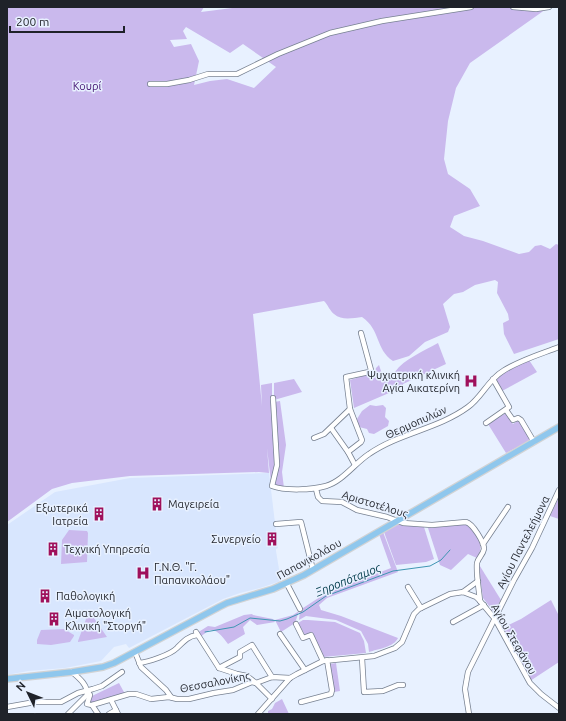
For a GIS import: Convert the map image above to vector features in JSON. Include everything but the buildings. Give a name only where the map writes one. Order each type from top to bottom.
[{"type":"main road","name":"Παπανικολάου","points":[[7,679],[103,667],[118,661],[153,641],[227,603],[263,593],[287,584],[559,427]]},
{"type":"street","points":[[150,84],[168,84],[189,80],[208,74],[237,74],[278,54],[330,33],[382,21],[471,7]]},
{"type":"street","points":[[513,7],[540,9],[549,7]]},
{"type":"street","points":[[348,452],[362,440],[350,408],[346,376],[371,371],[361,333]]},
{"type":"street","name":"Θερμοπυλών","points":[[273,398],[277,465],[272,486],[290,489],[316,489],[334,483],[370,453],[393,441],[440,422],[464,410],[474,402],[493,379],[510,367],[559,347]]},
{"type":"street","points":[[493,379],[513,420],[518,418],[521,420],[534,442]]},
{"type":"street","points":[[314,438],[324,434],[350,408]]},
{"type":"street","points":[[486,423],[507,409]]},
{"type":"street","points":[[331,428],[348,452],[355,465]]},
{"type":"street","name":"Αριστοτέλους","points":[[316,489],[318,497],[322,501],[342,502],[357,510],[386,517],[406,524],[432,526],[468,522],[473,526],[483,544]]},
{"type":"street","name":"Αγίου Παντελεήμονα","points":[[469,714],[465,689],[466,678],[470,668],[514,580],[532,548],[559,490]]},
{"type":"street","points":[[453,622],[482,603],[477,563],[484,550],[483,544],[508,507]]},
{"type":"street","points":[[276,524],[301,522],[313,570]]},
{"type":"street","points":[[258,714],[290,678],[305,670],[325,661],[362,658],[391,651],[399,646],[414,614],[421,608],[450,594],[462,592],[478,580]]},
{"type":"street","points":[[287,584],[300,609]]},
{"type":"street","points":[[408,587],[421,608]]},
{"type":"street","name":"Αγίου Στεφάνου","points":[[462,592],[470,594],[482,603],[495,619],[530,683],[559,708]]},
{"type":"street","points":[[296,624],[303,638],[311,635],[325,661],[332,690],[331,694],[301,702]]},
{"type":"street","points":[[139,663],[169,653],[183,642],[197,634],[219,668],[247,676],[272,698]]},
{"type":"street","points":[[280,634],[305,670]]},
{"type":"street","points":[[219,668],[240,656],[240,652],[252,645],[272,677]]},
{"type":"street","points":[[135,652],[139,663],[166,690],[170,697]]},
{"type":"street","points":[[362,658],[364,692],[383,691],[403,685]]},
{"type":"street","points":[[72,672],[85,684],[90,695],[87,704],[92,705],[98,714]]},
{"type":"street","points":[[7,707],[35,702],[61,702],[78,693],[102,686],[122,672]]},
{"type":"street","name":"Θεσσαλονίκης","points":[[92,705],[129,694],[136,694],[151,699],[170,697],[177,699],[188,699],[233,690],[252,682],[256,683],[272,677],[290,678]]},
{"type":"street","points":[[68,714],[87,694],[87,691]]},
{"type":"street","points":[[109,714],[117,712],[111,700]]},
{"type":"shaded area","name":"Γ.Ν.Θ. \"Γ. Παπανικολάου\"","points":[[269,473],[278,548],[276,551],[281,581],[223,599],[129,648],[126,644],[114,647],[101,661],[65,668],[28,671],[7,675],[7,525],[55,492],[130,478]]},
{"type":"green space","name":"Κουρί","points":[[7,7],[204,7],[201,12],[240,7],[549,7],[470,63],[456,88],[448,121],[444,159],[448,174],[470,189],[480,206],[454,216],[450,227],[464,236],[519,254],[529,252],[535,246],[541,245],[550,249],[556,244],[559,245],[559,339],[514,354],[504,334],[503,323],[509,320],[508,314],[497,293],[498,282],[495,280],[475,285],[463,292],[454,294],[443,304],[450,327],[448,332],[425,342],[409,356],[393,361],[383,351],[368,322],[362,317],[340,318],[333,313],[324,301],[253,314],[262,406],[261,385],[272,383],[276,465],[271,482],[267,448],[269,473],[259,472],[130,476],[72,483],[52,489],[7,522]],"holes":[[[186,27],[230,53],[243,44],[276,67],[254,88],[227,79],[194,85],[199,61],[191,44],[174,47],[170,40],[187,39],[183,31]]]},
{"type":"green space","points":[[438,343],[446,364],[403,384],[403,387],[354,408],[350,380],[375,372],[379,365],[382,374],[395,372],[409,359]]},
{"type":"green space","points":[[529,360],[537,372],[502,391],[495,379],[509,369]]},
{"type":"green space","points":[[294,379],[302,392],[274,400],[274,383]]},
{"type":"green space","points":[[280,401],[286,445],[282,472],[284,488],[273,486],[278,466],[274,402]]},
{"type":"green space","points":[[370,405],[383,405],[386,408],[385,417],[389,421],[388,426],[374,434],[369,433],[367,429],[359,427],[357,419],[362,411]]},
{"type":"green space","points":[[506,413],[513,424],[519,420],[531,440],[506,453],[488,424]]},
{"type":"green space","points":[[559,497],[559,519],[550,516]]},
{"type":"green space","points":[[398,523],[424,527],[434,559],[426,562],[396,565],[384,532]]},
{"type":"green space","points":[[468,524],[479,540],[481,548],[477,558],[468,554],[451,570],[440,565],[428,528]]},
{"type":"green space","points":[[69,530],[87,531],[87,562],[61,564],[62,540]]},
{"type":"green space","points":[[383,532],[398,572],[327,598],[319,605],[321,610],[398,638],[396,641],[393,644],[369,652],[368,644],[361,631],[336,620],[306,616],[299,620],[300,610],[326,593],[391,568],[379,534]]},
{"type":"green space","points":[[478,563],[501,600],[494,611],[483,598]]},
{"type":"green space","points":[[551,600],[559,616],[559,662],[530,681],[500,629],[521,619]]},
{"type":"green space","points":[[89,611],[107,637],[78,642],[78,641]]},
{"type":"green space","points":[[299,611],[295,623],[281,632],[275,620],[293,615]]},
{"type":"green space","points":[[252,614],[273,619],[275,622],[257,625],[250,620],[243,627],[245,634],[228,644],[216,631],[207,631],[199,638],[197,633],[208,626],[215,627],[244,615]]},
{"type":"green space","points":[[303,620],[335,622],[360,633],[364,641],[366,653],[323,657],[312,632],[305,635],[298,623]]},
{"type":"green space","points":[[64,629],[74,635],[70,642],[51,645],[37,644],[41,630]]},
{"type":"green space","points":[[336,663],[340,691],[334,692],[330,664]]},
{"type":"green space","points":[[119,683],[125,694],[91,703],[90,701],[92,696]]},
{"type":"green space","points":[[282,699],[289,714],[268,714],[268,711],[272,709],[275,703]]},
{"type":"waterway","name":"Ξηροπόταμος","points":[[205,632],[234,627],[250,618],[280,621],[287,619],[303,612],[326,596],[393,571],[430,566],[441,560],[450,550]]},
{"type":"place","name":"Ψυχιατρική κλινική Αγία Αικατερίνη","points":[[471,381]]},
{"type":"place","name":"Μαγειρεία","points":[[157,504]]},
{"type":"place","name":"Εξωτερικά Ιατρεία","points":[[99,514]]},
{"type":"place","name":"Συνεργείο","points":[[272,539]]},
{"type":"place","name":"Τεχνική Υπηρεσία","points":[[53,549]]},
{"type":"place","name":"Γ.Ν.Θ. \"Γ. Παπανικολάου\"","points":[[143,573]]},
{"type":"place","name":"Παθολογική","points":[[45,596]]},
{"type":"place","name":"Αιματολογική Κλινική \"Στοργή\"","points":[[54,619]]}]
